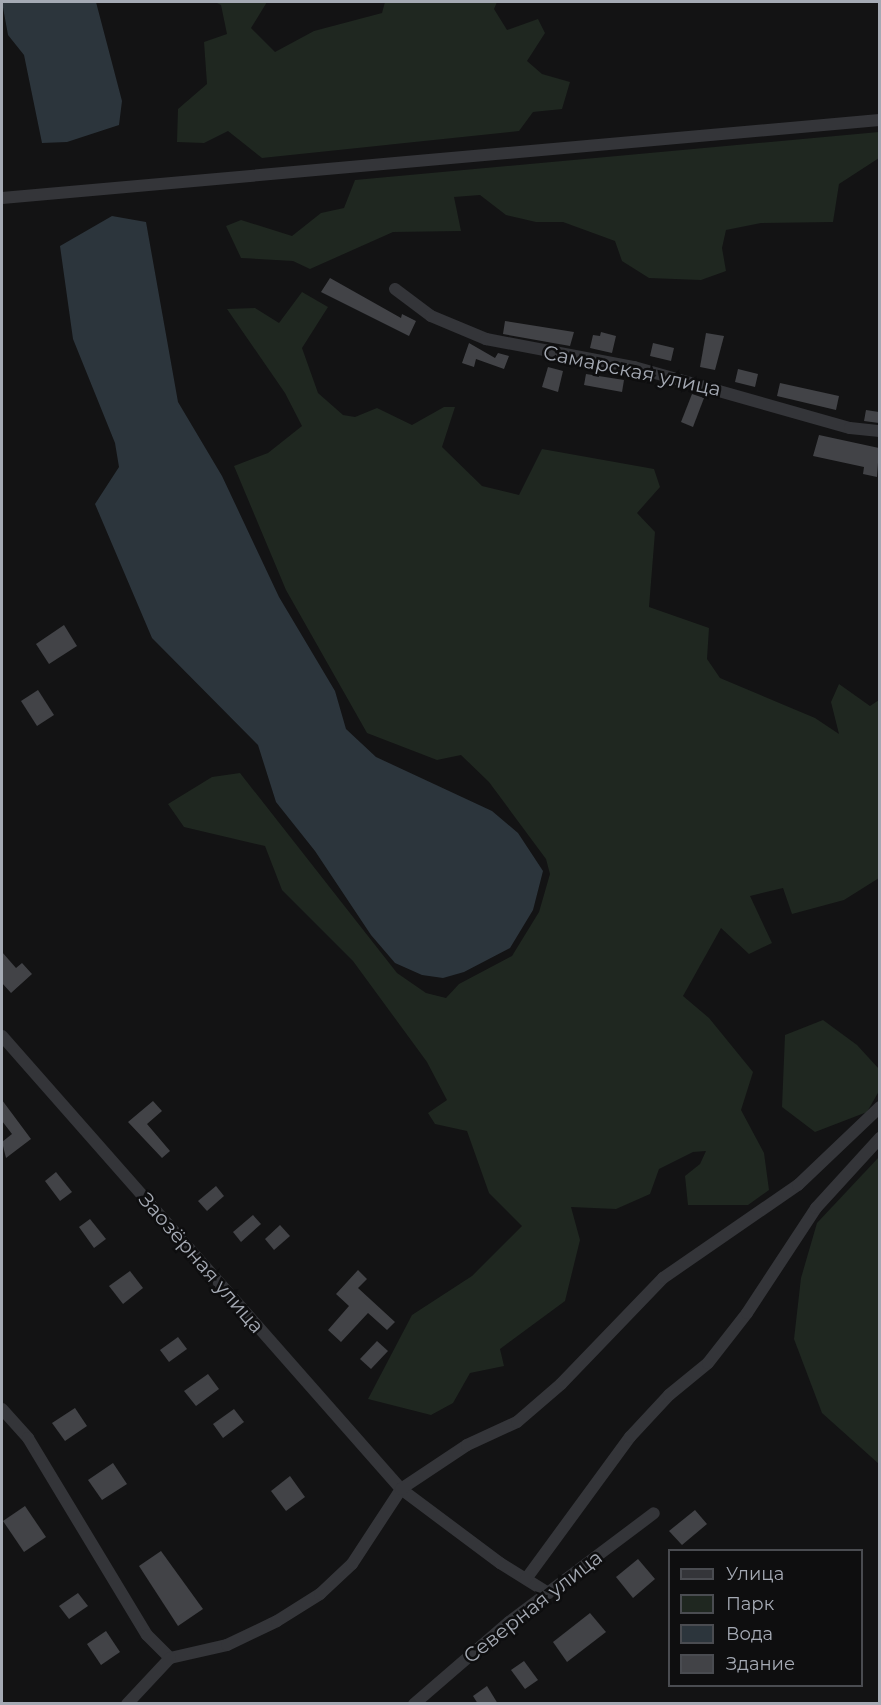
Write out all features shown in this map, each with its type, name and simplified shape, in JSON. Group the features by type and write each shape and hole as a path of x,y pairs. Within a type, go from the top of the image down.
{"street":[{"path":"2,198 879,120"},
{"name":"Самарская улица","path":"394,289 431,316 486,339 634,368 850,428 879,431"},
{"name":"Заозёрная улица","path":"2,1036 401,1489 548,1593"},
{"path":"127,1704 170,1658 227,1646 277,1621 320,1594 352,1564 401,1489 467,1445 517,1422 561,1384 663,1278 798,1185 879,1107"},
{"path":"526,1579 630,1437 669,1395 708,1363 747,1312 816,1208 879,1138"},
{"path":"2,1409 28,1438 147,1635 170,1658"},
{"name":"Северная улица","path":"414,1704 548,1593 654,1513"}],"green space":[{"path":"215,2 267,2 251,28 275,52 314,31 382,13 385,2 497,2 494,9 507,30 538,19 545,33 527,61 542,74 570,82 562,109 533,112 519,131 262,158 228,131 204,143 177,142 178,109 207,84 204,42 227,34 221,5"},
{"path":"879,132 879,158 839,184 833,222 761,223 726,230 722,248 726,271 701,280 649,278 622,261 615,241 563,222 536,222 506,215 480,195 454,197 461,231 393,232 310,269 293,261 241,258 226,226 241,220 292,236 321,213 344,208 355,180"},
{"path":"302,292 328,307 302,348 318,393 343,415 355,417 377,408 412,425 444,407 455,407 442,447 482,486 519,495 542,449 654,469 660,487 637,513 655,532 649,607 709,628 707,659 720,678 815,718 839,734 831,702 839,684 870,706 879,700 879,878 844,900 792,914 783,888 750,896 772,943 749,954 721,928 683,996 709,1018 753,1072 741,1110 764,1153 769,1190 748,1205 688,1205 685,1176 700,1164 706,1151 693,1152 659,1169 650,1194 616,1209 571,1207 580,1240 565,1301 500,1349 504,1366 470,1373 453,1403 431,1415 368,1399 412,1315 472,1276 522,1226 489,1193 467,1131 435,1124 428,1113 447,1100 427,1062 353,961 282,890 265,846 184,827 168,804 212,777 240,773 397,973 426,993 446,998 459,984 512,956 539,912 550,874 546,859 489,782 461,755 437,760 367,733 286,590 234,466 268,453 302,426 285,393 227,309 255,308 279,323"},
{"path":"823,1020 857,1045 879,1069 879,1091 867,1112 815,1132 782,1107 785,1035"},
{"path":"879,1157 879,1464 822,1413 794,1339 801,1278 817,1223"}],"water":[{"path":"2,2 96,2 122,101 119,125 67,142 42,143 24,55 8,35"},
{"path":"112,216 146,222 178,402 222,476 279,597 335,691 346,729 376,757 492,811 518,833 543,871 533,910 510,948 464,972 443,978 422,975 395,963 371,935 315,851 276,802 258,745 152,638 95,504 119,467 115,443 73,339 60,246"}],"building":[{"path":"330,278 401,318 402,314 416,321 409,336 321,292"},
{"path":"505,321 574,332 570,346 503,334"},
{"path":"601,332 616,336 612,353 590,348 593,335 600,336"},
{"path":"706,333 724,336 715,370 700,367"},
{"path":"469,343 495,358 498,353 509,356 504,369 476,359 474,367 462,363"},
{"path":"653,343 674,348 671,361 650,356"},
{"path":"548,367 563,371 558,392 542,387"},
{"path":"738,369 758,374 755,387 735,382"},
{"path":"586,374 624,380 622,392 584,385"},
{"path":"780,383 839,396 836,410 777,396"},
{"path":"692,394 704,398 693,427 681,422"},
{"path":"866,410 879,412 879,423 864,421"},
{"path":"819,435 879,448 877,477 863,474 864,467 813,456"},
{"path":"64,625 77,646 49,664 36,644"},
{"path":"38,690 54,715 37,726 21,701"},
{"path":"2,952 16,968 22,963 32,974 11,993 2,983"},
{"path":"2,1100 31,1139 6,1158 2,1142 12,1134 2,1121"},
{"path":"153,1101 162,1111 147,1124 170,1151 162,1158 128,1122"},
{"path":"56,1172 72,1192 60,1201 45,1181"},
{"path":"216,1186 224,1196 207,1211 198,1201"},
{"path":"253,1215 261,1224 241,1242 233,1232"},
{"path":"90,1219 106,1239 94,1248 79,1227"},
{"path":"280,1225 290,1236 274,1250 265,1239"},
{"path":"358,1270 367,1279 358,1288 395,1322 387,1330 368,1313 341,1342 328,1330 349,1306 336,1294"},
{"path":"130,1271 143,1288 123,1304 109,1286"},
{"path":"178,1337 187,1349 169,1362 160,1350"},
{"path":"377,1341 388,1351 371,1369 360,1359"},
{"path":"208,1374 219,1389 196,1406 184,1391"},
{"path":"75,1408 87,1426 65,1441 52,1423"},
{"path":"234,1409 244,1422 223,1438 213,1424"},
{"path":"113,1463 127,1484 102,1500 88,1480"},
{"path":"290,1476 305,1497 286,1511 271,1491"},
{"path":"25,1506 46,1537 24,1552 3,1521"},
{"path":"695,1510 707,1524 682,1545 669,1531"},
{"path":"161,1551 203,1609 178,1626 139,1566"},
{"path":"638,1559 655,1579 633,1598 616,1577"},
{"path":"78,1593 88,1606 69,1619 59,1606"},
{"path":"590,1613 606,1632 567,1662 553,1642"},
{"path":"106,1631 120,1652 101,1665 87,1644"},
{"path":"524,1661 538,1680 525,1689 511,1670"},
{"path":"487,1686 498,1704 478,1704 473,1696"}]}
